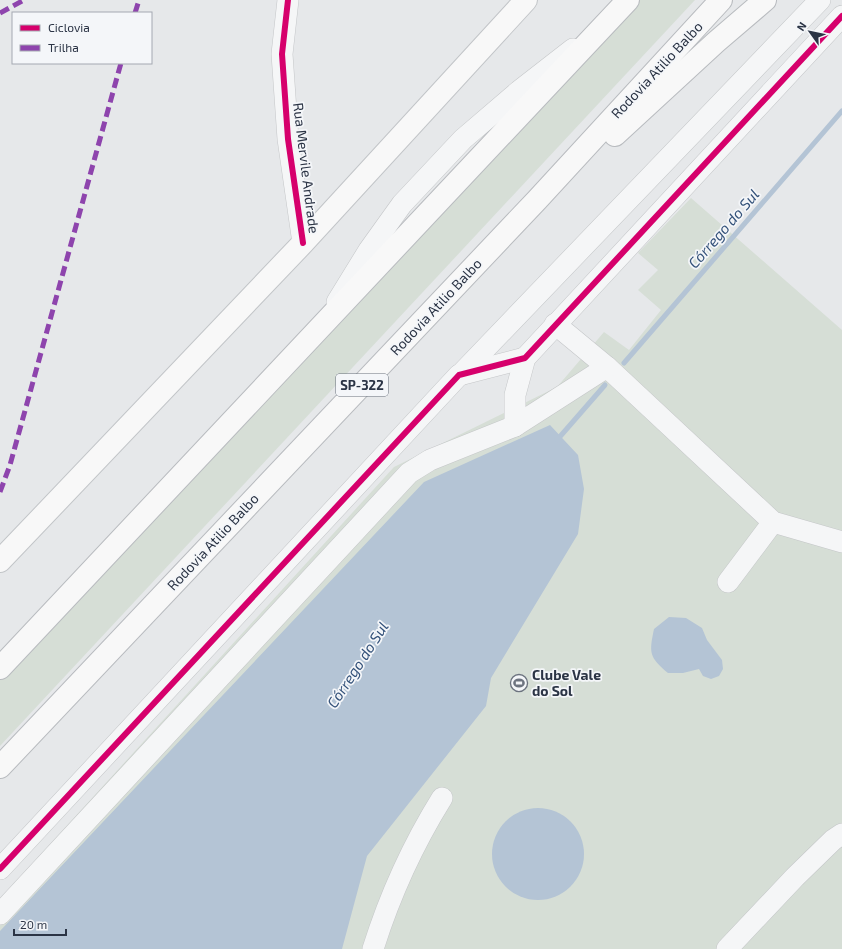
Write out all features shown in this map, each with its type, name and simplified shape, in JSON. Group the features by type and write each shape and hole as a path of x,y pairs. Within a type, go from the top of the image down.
{"main road":[{"path":"0,561 303,243 526,0"},
{"path":"0,668 628,0"},
{"name":"Rodovia Atilio Balbo","path":"0,767 537,200 721,0"},
{"path":"537,200 614,135 716,42 765,0"}],"street":[{"name":"Rua Mervile Andrade","path":"288,0 282,54 288,139 303,243"},
{"path":"0,868 459,375 820,0"},
{"path":"515,426 515,395 525,358 842,16"},
{"path":"555,324 606,367 773,522 842,542"},
{"path":"459,375 525,358"},
{"path":"0,914 409,473 430,460 515,426 606,367"},
{"path":"728,582 773,522"},
{"path":"373,949 382,920 395,891 425,826 442,798"},
{"path":"727,949 795,877 833,840 842,834"}],"shaded area":[{"path":"634,0 695,0 0,746 0,678"},
{"name":"Clube Vale do Sol","path":"691,198 842,330 842,949 0,949 0,899 394,467 557,387 604,332 629,350 661,310 638,290 658,270 638,253"}],"water":[{"path":"550,425 578,455 584,489 578,534 491,678 486,706 367,856 342,949 0,949 0,931 424,482"},
{"path":"669,617 686,618 702,628 707,640 722,660 723,669 719,676 711,679 703,676 699,669 683,673 668,673 657,663 651,649 654,629"},
{"path":"538,808 556,811 571,821 581,836 584,854 581,872 571,887 556,897 538,900 520,897 505,887 495,872 492,854 495,836 505,821 520,811"}],"waterway":[{"name":"Córrego do Sul","path":"624,363 842,111"},
{"name":"Córrego do Sul","path":"557,440 605,385"}],"marked path":[{"path":"0,13 24,0"},
{"path":"135,12 139,0"},
{"path":"0,492 10,465 121,64"}],"cycle path":[{"path":"288,0 282,54 288,139 303,243"},
{"path":"0,869 459,375 525,358 842,16"}],"place":[{"name":"Clube Vale do Sol","path":"519,683"}]}
